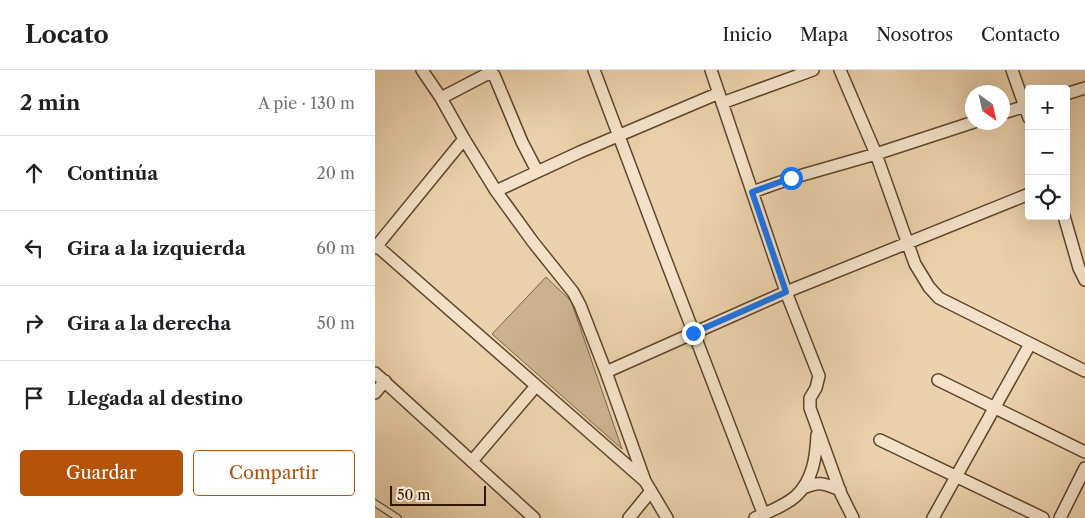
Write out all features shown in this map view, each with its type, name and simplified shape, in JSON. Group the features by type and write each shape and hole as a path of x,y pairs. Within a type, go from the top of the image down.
{"street":[{"path":"422,70 441,98 496,191 573,292 580,305 606,372 648,486 667,518"},
{"path":"594,70 761,517 786,503 803,488 811,473 816,453 817,428"},
{"path":"711,70 786,292 819,376 816,388 810,398 810,408 840,490 853,518"},
{"path":"496,191 619,135 720,98 813,70"},
{"path":"840,70 876,154 915,264 929,287 939,298 1085,371"},
{"path":"1012,70 1025,101"},
{"path":"441,98 489,73 495,75 537,171"},
{"path":"1070,93 1085,88"},
{"path":"1010,111 1025,107"},
{"path":"752,192 791,178 876,154 965,125"},
{"path":"464,139 376,247 648,486"},
{"path":"606,372 786,292 1025,196"},
{"path":"1065,220 1079,268 1085,280"},
{"path":"933,518 1030,344"},
{"path":"375,373 534,518"},
{"path":"938,380 1085,452"},
{"path":"375,393 385,382"},
{"path":"472,461 536,386"},
{"path":"880,440 1043,518"},
{"path":"1060,518 1085,468"},
{"path":"803,488 819,483 827,484 840,490"},
{"path":"629,518 648,486"}],"lane":[{"path":"375,503 398,518"}],"shaded area":[{"path":"546,277 571,301 622,449 492,334"}],"route":[{"path":"693,333 786,292 752,192 791,178"}]}
